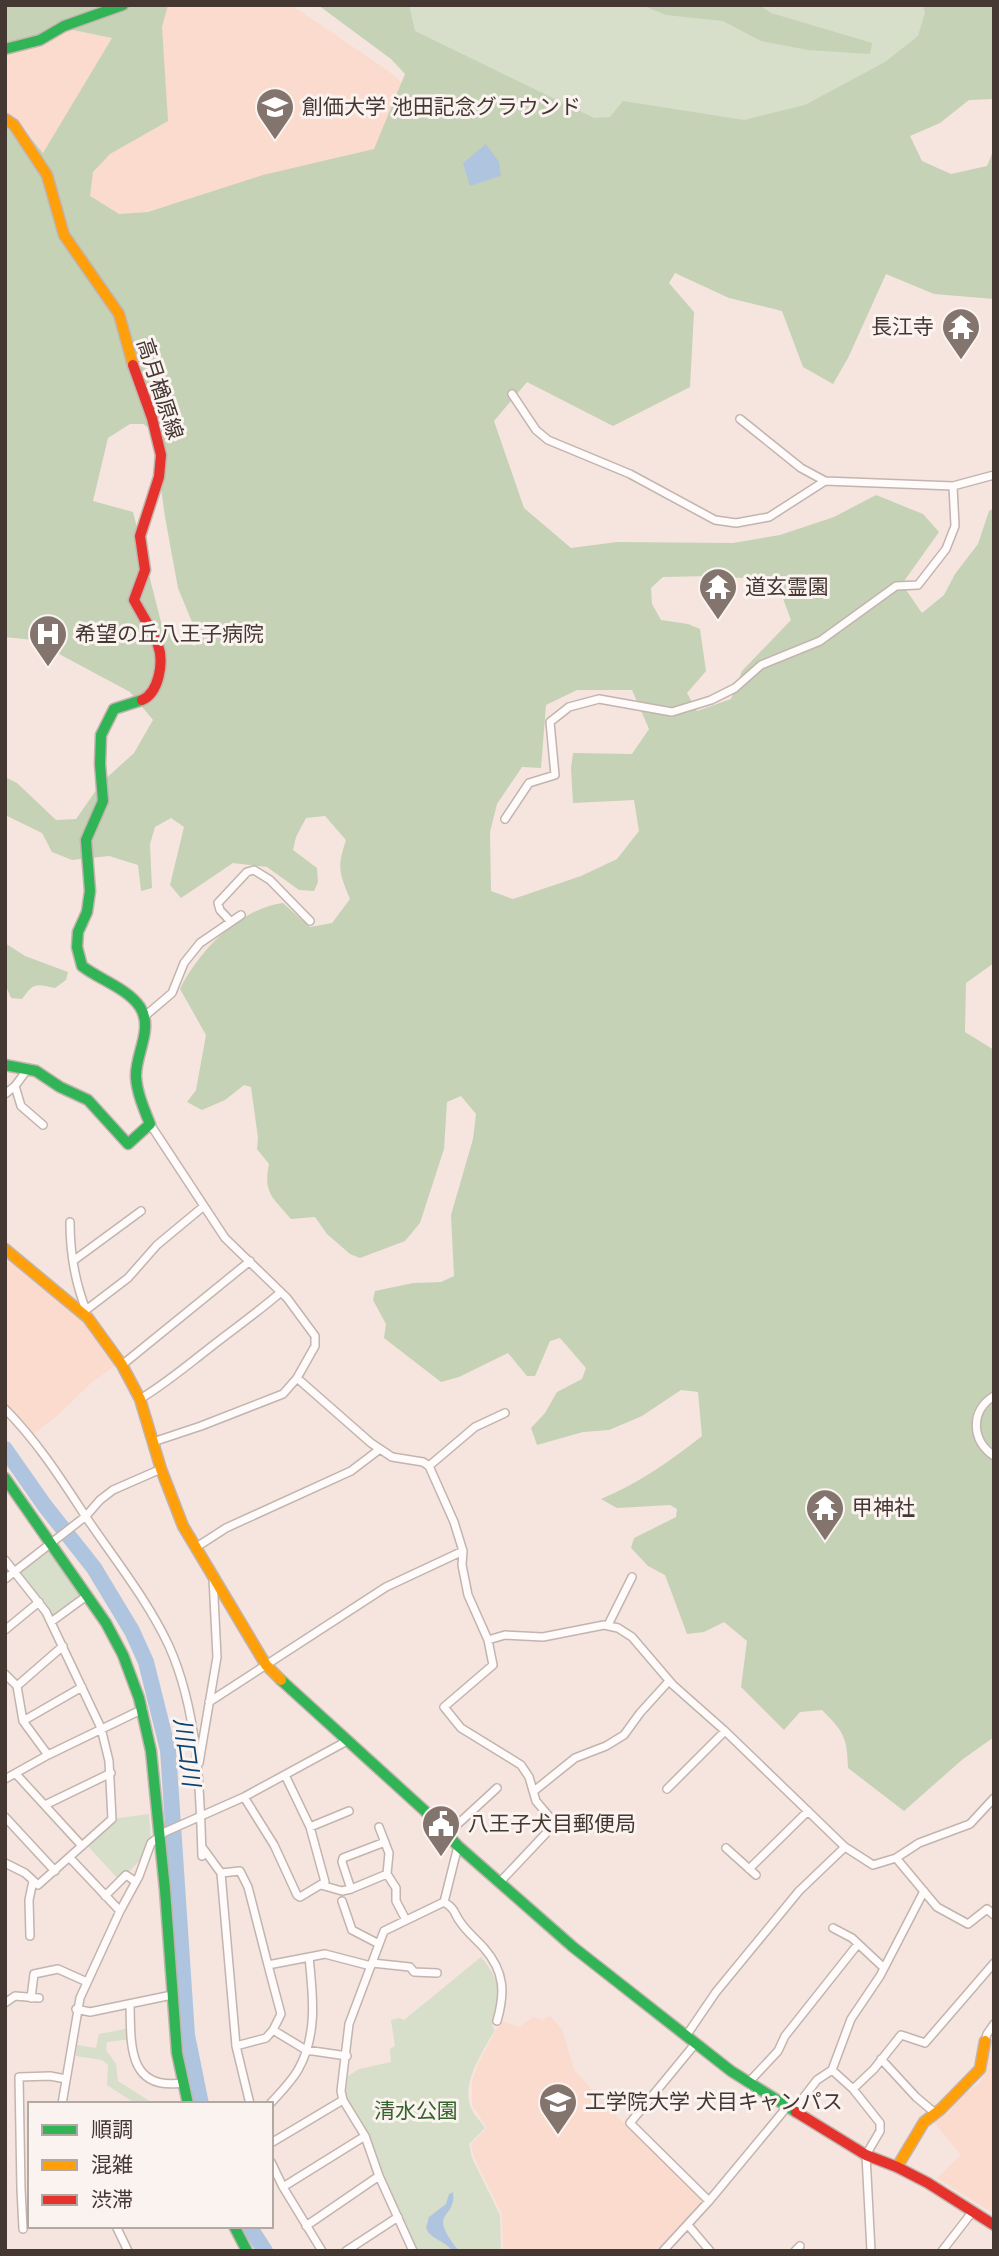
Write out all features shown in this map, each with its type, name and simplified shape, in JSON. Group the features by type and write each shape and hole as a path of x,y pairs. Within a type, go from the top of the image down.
{"street":[{"path":"5,49 40,40 64,26 122,5"},
{"name":"高月楢原線","path":"5,119 14,125 47,175 64,235 118,314 152,418 161,455 159,477 140,536 145,570 134,600 159,648 158,679 153,693 144,701 114,709 101,735 103,800 86,840 90,891 87,912 80,924 77,947 82,966 127,993 145,1016"},
{"path":"512,394 536,430 548,440 630,474 715,520 736,523 769,517 825,481"},
{"path":"740,419 801,468 825,481 953,486 994,475"},
{"path":"505,819 529,783 555,775 550,722 569,707 599,699 672,712 711,700 735,688 761,665 820,641 896,586 918,586 946,549 955,526 953,486"},
{"path":"231,922 220,910 218,903 247,872 254,870 270,880 310,921"},
{"path":"241,915 200,943 184,963 172,993 145,1016 146,1027 136,1073 150,1124 225,1238 281,1292 315,1336 315,1346 297,1378 283,1394"},
{"path":"5,1065 41,1073 60,1087 88,1100 128,1144 150,1124"},
{"path":"5,1094 27,1070"},
{"path":"15,1086 20,1105 43,1125"},
{"path":"84,1312 128,1278 157,1245 204,1206"},
{"path":"73,1261 138,1214 129,1209"},
{"path":"70,1222 70,1246 84,1312"},
{"path":"5,1249 84,1312 122,1365 140,1399 174,1507 195,1548 266,1665 289,1689 458,1846 573,1947 695,2044 790,2109 866,2155 897,2166 994,2225"},
{"path":"122,1365 250,1261"},
{"path":"140,1399 168,1382 207,1349 252,1318 281,1292"},
{"path":"297,1378 380,1449 392,1457 423,1462 429,1466 447,1505 463,1551 462,1565 468,1595 488,1640 493,1665 444,1707 461,1728 521,1765 529,1777 536,1801 552,1820 551,1828 500,1882"},
{"path":"153,1442 295,1389 311,1390"},
{"path":"994,1396 984,1402 976,1420 979,1439 984,1448 994,1456"},
{"path":"5,1409 40,1450 138,1592 169,1647 188,1708 197,1771 202,1856"},
{"path":"429,1466 475,1427 505,1413"},
{"path":"195,1548 226,1528 351,1471 380,1449"},
{"path":"5,1578 84,1517 113,1490 161,1469"},
{"path":"5,1478 55,1539 118,1645 143,1709 162,1834 177,2053 187,2102"},
{"path":"209,1702 386,1587 463,1551"},
{"path":"5,1560 39,1602 51,1622 101,1728 111,1773 112,1819 38,1885 25,1873 5,1863"},
{"path":"608,1625 632,1577"},
{"path":"197,1771 217,1657 213,1578"},
{"path":"51,1622 88,1595"},
{"path":"5,1630 39,1602"},
{"path":"488,1640 505,1635 542,1637 608,1625 632,1637 669,1681 845,1847 873,1865 896,1858 919,1843 970,1824 994,1798"},
{"path":"16,1686 63,1646"},
{"path":"5,1674 16,1686 23,1721 48,1755"},
{"path":"534,1791 575,1758 606,1746 624,1735 669,1681"},
{"path":"23,1721 82,1687"},
{"path":"5,1779 143,1709"},
{"path":"667,1789 725,1731"},
{"path":"62,2102 76,2009 136,1882 151,1843 162,1834 244,1797 347,1741"},
{"path":"45,1805 111,1773"},
{"path":"16,1774 82,1846"},
{"path":"244,1797 274,1845 300,1897 325,1882 310,1827 285,1775"},
{"path":"447,1834 497,1788"},
{"path":"310,1827 349,1811"},
{"path":"749,1869 808,1811"},
{"path":"5,1817 55,1871"},
{"path":"379,1826 389,1853 387,1874 396,1888 396,1901 406,1920"},
{"path":"351,1889 343,1858 384,1842"},
{"path":"444,1902 458,1846"},
{"path":"202,1847 221,1873 236,2046 250,2102"},
{"path":"686,2036 716,1992 799,1891 845,1847"},
{"path":"726,1848 756,1875"},
{"path":"70,1858 120,1911"},
{"path":"896,1858 937,1907 968,1924 987,1909 994,1915"},
{"path":"221,1873 240,1871 248,1887 281,2014 274,2030 266,2038 236,2046"},
{"path":"321,1885 342,1891 387,1874"},
{"path":"106,1896 126,1875 136,1882"},
{"path":"30,1936 29,1900 33,1881"},
{"path":"663,2251 817,2080 832,2070 851,2019 884,1968 924,1891"},
{"path":"342,1901 352,1930 379,1944"},
{"path":"413,2251 379,2176 365,2136 343,2100 341,2091 349,2024 384,1931 444,1902"},
{"path":"444,1902 455,1908 460,1922 487,1951 503,1980 503,1999 497,2021"},
{"path":"833,1928 852,1938 884,1968"},
{"path":"749,2082 778,2051 785,2036 858,1944"},
{"path":"268,1965 325,1954 371,1965 410,1967 414,1972 438,1973"},
{"path":"272,2102 299,2070 306,2050 314,2013 309,1957"},
{"path":"853,2089 901,2035 925,2043 994,1963"},
{"path":"5,2003 15,1996 35,1998 34,1974 58,1969 87,1982"},
{"path":"76,2009 90,2012 172,1995"},
{"path":"130,2004 132,2051 138,2069 145,2076 164,2084 182,2083"},
{"path":"897,2166 925,2122 980,2069 987,2034 994,2024"},
{"path":"274,2030 306,2050 347,2056"},
{"path":"695,2044 630,2123 709,2201"},
{"path":"881,2059 935,2113"},
{"path":"832,2070 853,2089 880,2123 880,2131 866,2155 871,2251"},
{"path":"23,2229 19,2077 50,2076 66,2079"},
{"path":"273,2142 343,2100"},
{"path":"283,2187 365,2136"},
{"path":"20,2155 28,2155"},
{"path":"273,2166 322,2251"},
{"path":"306,2226 379,2176"},
{"path":"942,2251 973,2211"},
{"path":"346,2251 398,2217"},
{"path":"688,2225 710,2251"},
{"path":"117,2228 128,2251"},
{"path":"235,2228 247,2251"}],"shaded area":[{"name":"創価大学 池田記念グラウンド","path":"141,5 291,5 387,70 409,89 479,138 99,273 60,206"},
{"path":"73,30 112,38 43,154 13,117 5,113 5,48"},
{"path":"5,1256 88,1324 116,1365 29,1437 5,1409"},
{"name":"工学院大学 犬目キャンパス","path":"550,2016 562,2029 574,2070 703,2202 656,2251 503,2251 502,2215 474,2157 471,2144 487,2128 472,2105 472,2081 501,2021 519,2027 533,2017 542,2020"},
{"path":"994,2033 994,2214 937,2178 961,2155 932,2120 948,2114 959,2098 979,2083 987,2069 991,2037"}],"green space":[{"path":"5,5 168,5 162,27 168,121 110,154 93,172 90,196 119,214 148,212 263,175 374,149 405,74 391,59 318,5 409,5 415,31 594,118 610,117 623,101 744,120 805,105 885,62 918,36 925,13 923,5 994,5 994,99 969,100 940,123 910,136 922,161 951,174 987,166 994,149 994,299 934,294 886,274 848,358 833,384 803,367 782,311 729,298 675,273 669,283 694,312 690,387 613,426 527,382 494,421 524,508 571,548 617,542 733,543 780,535 834,517 876,495 923,514 939,532 902,584 922,613 944,595 955,574 978,544 989,511 994,508 994,963 966,983 965,1032 994,1050 994,1737 963,1759 904,1811 848,1768 843,1736 822,1710 800,1712 784,1730 741,1687 747,1641 724,1622 704,1632 687,1634 665,1575 648,1566 631,1548 634,1538 676,1517 677,1509 670,1505 617,1508 601,1499 654,1471 702,1436 698,1392 681,1390 642,1416 609,1430 583,1432 537,1445 531,1428 545,1413 557,1392 582,1379 586,1368 560,1338 550,1341 535,1376 527,1376 508,1353 459,1377 441,1382 384,1338 386,1324 373,1300 375,1291 413,1283 441,1282 454,1276 451,1215 473,1139 476,1114 461,1096 447,1102 444,1149 420,1223 405,1241 360,1258 350,1254 327,1234 315,1217 291,1219 271,1194 267,1182 269,1164 257,1149 251,1087 244,1085 225,1100 202,1110 187,1102 196,1090 206,1035 180,989 198,960 223,934 251,913 283,903 310,927 332,923 350,899 340,870 346,840 325,816 306,818 296,837 293,850 317,868 318,882 314,891 299,890 267,867 233,863 181,898 170,885 184,827 171,818 155,827 150,844 152,888 141,891 138,865 109,856 72,860 52,852 42,833 5,815 5,777 17,783 56,820 76,819 102,782 134,753 153,720 130,692 33,640 5,637 5,113 13,117 43,153 112,38 73,30 5,48","holes":["130,424 143,424 161,436 159,474 165,517 178,588 199,639 195,646 163,630 133,512 93,501 108,438","710,576 776,580 791,620 742,671 731,699 697,711 687,693 706,671 700,629 688,624 661,620 652,604 651,588 663,577","577,690 632,690 649,729 632,754 573,753 571,768 573,803 634,800 639,831 617,859 581,876 513,899 491,891 490,832 497,804 522,767 541,768 546,705"]},
{"path":"335,5 955,5 898,107 622,137"},
{"path":"642,5 759,5 771,13 872,43 870,54 808,50 761,41 723,21 666,15"},
{"path":"5,943 25,956 68,972 66,980 55,988 36,986 22,999 11,998 5,984"},
{"path":"46,1548 83,1598 51,1622 15,1572"},
{"path":"149,1814 151,1843 147,1853 120,1881 86,1844 112,1819"},
{"name":"清水公園","path":"481,1957 496,1981 499,1998 492,2026 495,2030 474,2069 468,2090 472,2110 485,2128 469,2144 472,2158 500,2215 501,2251 416,2251 382,2173 370,2136 347,2100 348,2076 359,2069 391,2062 390,2049 395,2046 391,2020 404,2020"},
{"path":"131,2028 131,2039 107,2042 106,2050 116,2064 118,2081 151,2102 133,2102 107,2085 108,2065 102,2060 76,2056 77,2045 96,2048 99,2034"}],"water":[{"path":"486,144 499,162 501,176 470,186 463,163"},
{"path":"453,2192 451,2208 443,2222 449,2238 459,2251 452,2251 426,2228 429,2217 446,2204 449,2194"}],"waterway":[{"name":"川口川","path":"5,1449 45,1506 94,1568 132,1631 146,1662 168,1750 187,2035 201,2102"},
{"name":"川口川","path":"250,2228 265,2251"}],"traffic: fast":[{"path":"5,49 40,40 64,26 123,5"},
{"path":"5,1065 36,1071 60,1087 88,1100 128,1144 150,1124 139,1095 136,1077 145,1033 144,1015 135,1000 82,966 77,947 78,932 87,912 90,891 86,840 103,801 101,735 114,709 142,700"},
{"path":"5,1478 106,1623 123,1655 139,1698 151,1751 177,2053 188,2102"},
{"path":"281,1680 425,1811 458,1846 573,1947 731,2071 796,2112"},
{"path":"235,2228 247,2251"}],"traffic: slow":[{"path":"5,119 14,125 47,175 64,235 119,314 133,365"},
{"path":"5,1249 88,1318 122,1365 140,1399 161,1469 183,1526 266,1665 281,1680"},
{"path":"897,2167 924,2122 941,2109 980,2069 985,2041"}],"traffic: jam":[{"path":"133,365 152,418 161,455 159,477 140,536 145,570 134,600 156,639 160,652 159,676 153,691 142,700"},
{"path":"796,2112 866,2155 928,2183 994,2225"}],"place":[{"name":"創価大学 池田記念グラウンド","path":"275,141"},
{"name":"長江寺","path":"961,361"},
{"name":"道玄霊園","path":"718,621"},
{"name":"希望の丘八王子病院","path":"48,668"},
{"name":"甲神社","path":"825,1542"},
{"name":"八王子犬目郵便局","path":"441,1858"},
{"name":"工学院大学 犬目キャンパス","path":"558,2136"}]}
